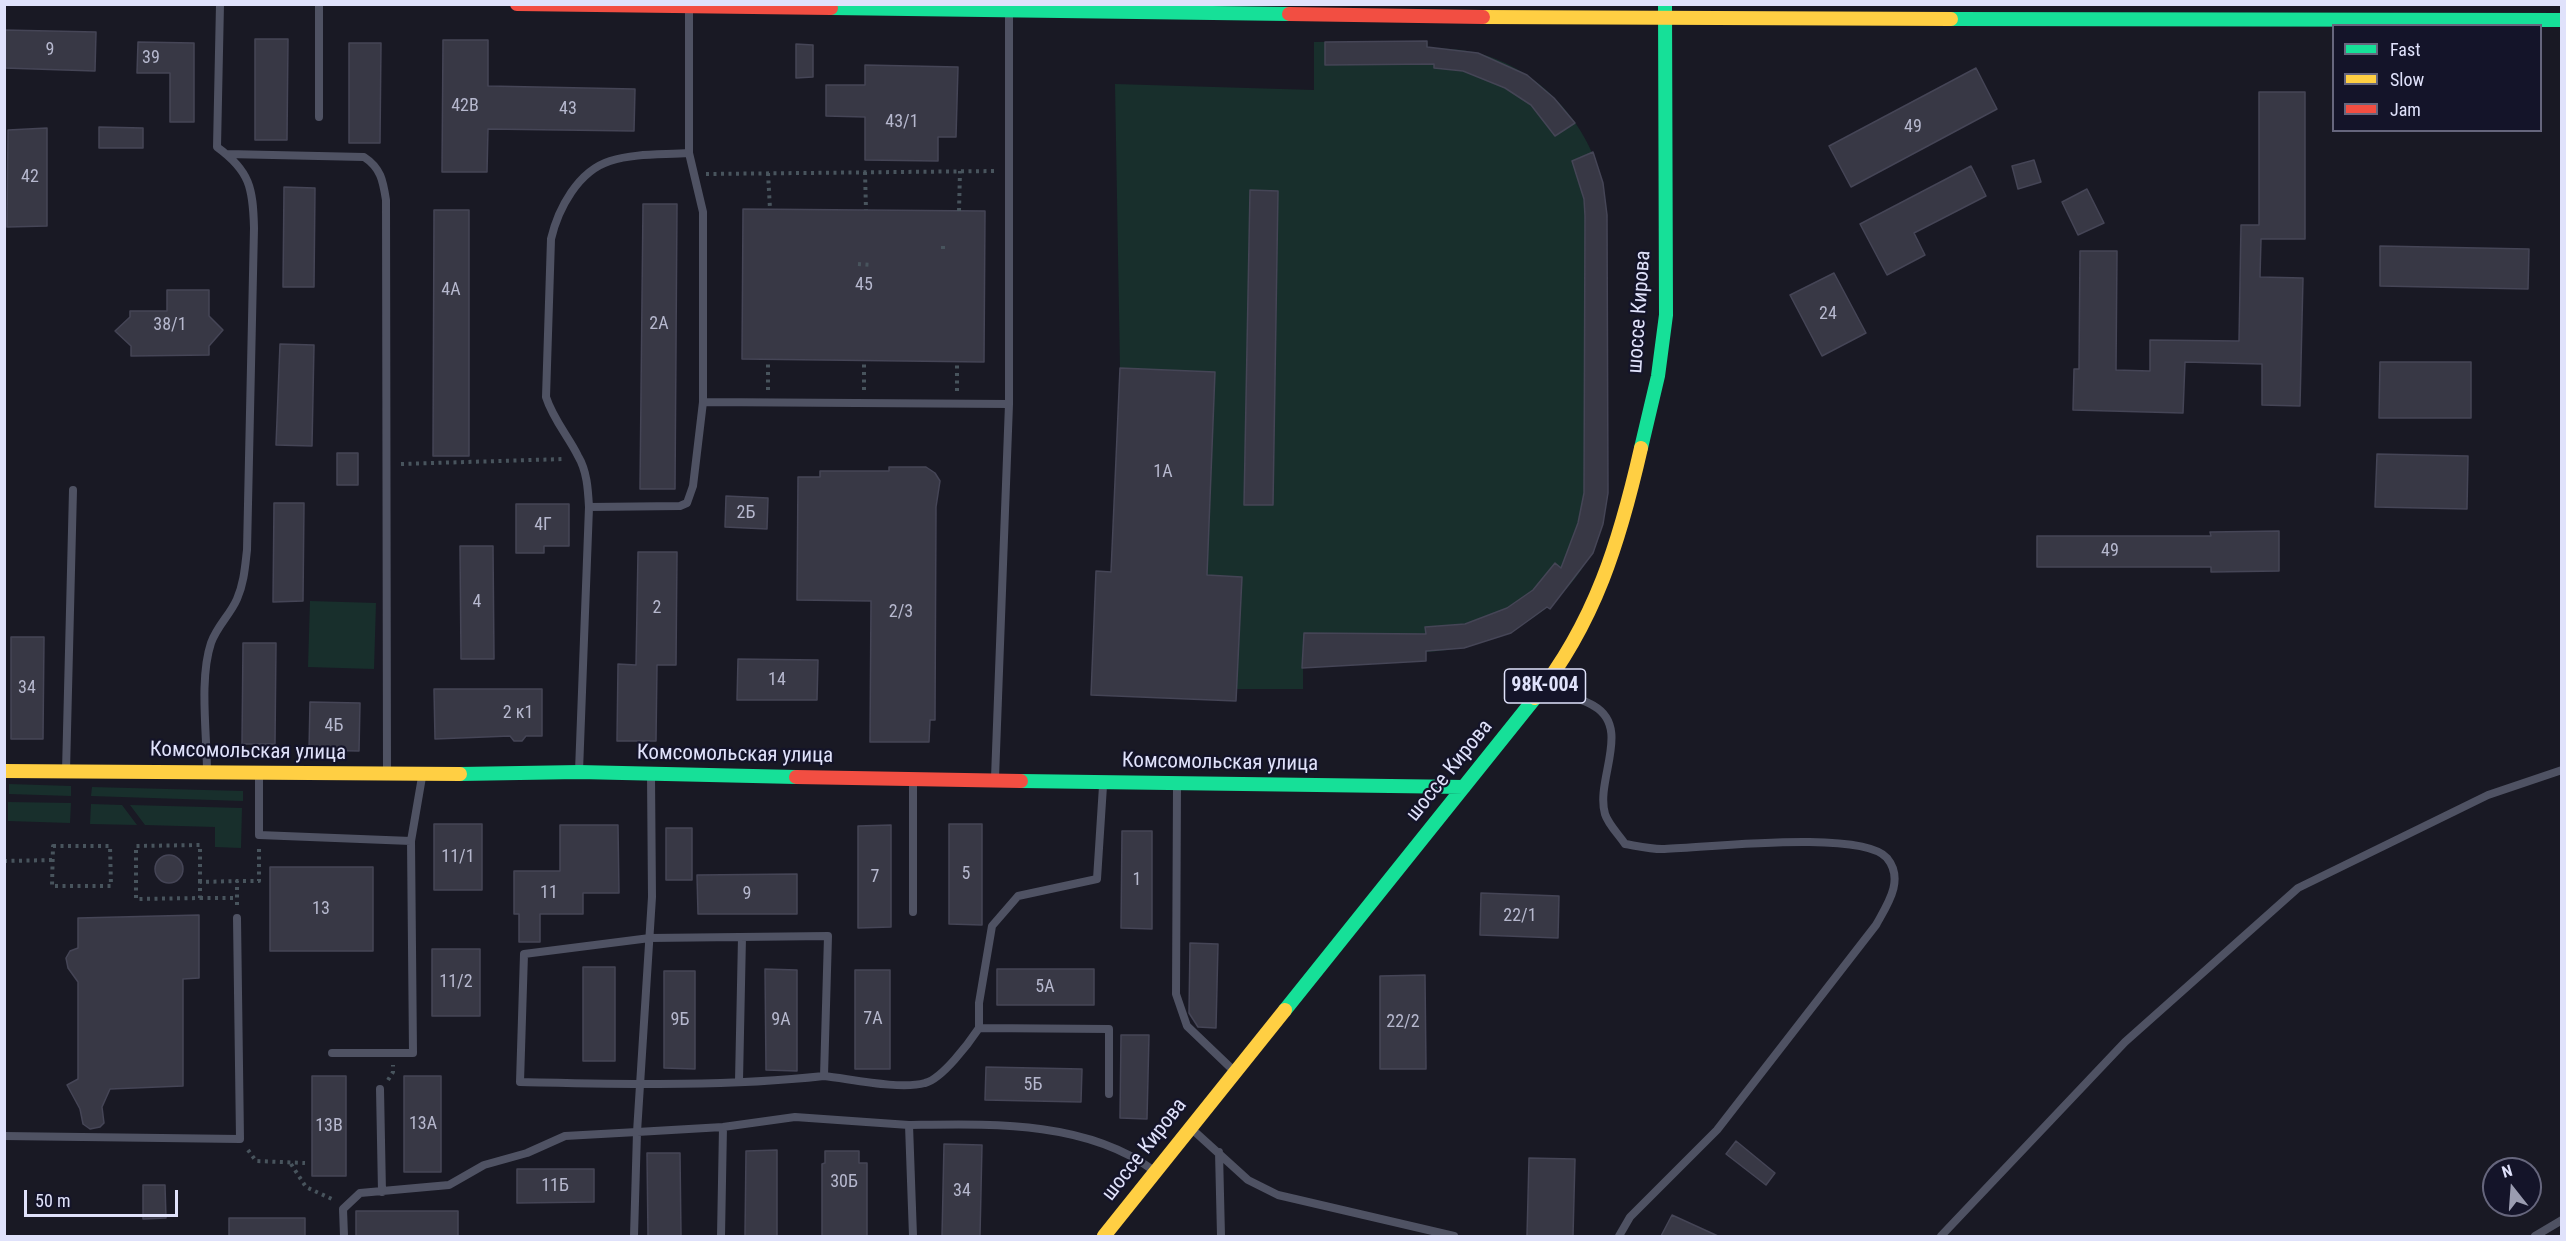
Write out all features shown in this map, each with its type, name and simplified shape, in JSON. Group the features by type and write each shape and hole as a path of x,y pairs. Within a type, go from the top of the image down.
{"street":[{"path":"517,4 1009,11 1275,9 2562,20"},
{"name":"шоссе Кирова","path":"1104,1236 1543,688 1582,627 1609,569 1624,523 1658,376 1666,315 1665,12"},
{"name":"Комсомольская улица","path":"4,771 423,775 579,772 994,781 1464,787"}],"lane":[{"path":"207,773 206,668 211,643 219,625 236,601 244,578 247,550 253,207 245,172 217,147 220,4"},
{"path":"319,4 319,117"},
{"path":"589,507 667,508 687,503 693,486 702,402 703,212 688,153 689,7"},
{"path":"994,781 1010,404 1009,11"},
{"path":"579,772 589,507 586,479 580,458 550,410 546,397 551,239 556,218 576,188 592,171 609,161 627,157 688,153"},
{"path":"226,154 364,156 376,165 382,178 386,200 387,774"},
{"path":"702,402 1010,404"},
{"path":"66,771 73,490"},
{"path":"1543,688 1595,706 1611,727 1612,746 1603,788 1605,814 1625,844 1658,849 1838,842 1871,847 1887,858 1895,874 1893,896 1876,925 1717,1130 1630,1217 1619,1236"},
{"path":"1941,1236 2125,1042 2298,888 2488,795 2562,770"},
{"path":"259,773 259,835 411,841"},
{"path":"634,1236 637,1132 652,897 651,774"},
{"path":"332,1053 413,1053 411,841 423,775"},
{"path":"913,779 913,912"},
{"path":"824,1076 828,936 650,938 524,954 520,1082 640,1084 824,1076 886,1084 926,1083 962,1053 979,1028 979,1003 992,926 1018,896 1097,879 1103,782"},
{"path":"1177,783 1176,994 1187,1026 1235,1071"},
{"path":"4,1136 240,1139 237,918"},
{"path":"739,1081 742,937"},
{"path":"979,1028 1109,1029 1109,1094"},
{"path":"380,1089 382,1192"},
{"path":"344,1236 343,1209 360,1192 449,1185 484,1166 527,1153 564,1136 723,1127 795,1117 909,1125 1004,1124 1112,1145 1132,1154 1155,1171"},
{"path":"909,1125 914,1236"},
{"path":"721,1236 723,1127"},
{"path":"1190,1128 1248,1180 1278,1196 1454,1236"},
{"path":"1219,1152 1221,1236"},
{"path":"2535,1236 2562,1220"}],"path":[{"path":"959,211 960,171"},
{"path":"694,174 1009,171"},
{"path":"866,172 866,210"},
{"path":"768,173 770,209"},
{"path":"943,242 943,249"},
{"path":"858,264 872,264"},
{"path":"767,402 768,360"},
{"path":"863,403 864,361"},
{"path":"957,362 957,404"},
{"path":"386,464 580,458"},
{"path":"200,882 259,881 259,835"},
{"path":"200,898 200,845 136,846 136,899 237,898"},
{"path":"53,846 110,846 111,886 52,886 53,860 53,846"},
{"path":"4,861 53,860"},
{"path":"237,881 237,918"},
{"path":"380,1089 393,1072 393,1053"},
{"path":"240,1139 256,1161 305,1163"},
{"path":"291,1163 306,1187 346,1206"}],"green space":[{"path":"1427,41 1428,47 1478,53 1504,62 1528,76 1550,93 1568,113 1584,136 1596,161 1604,188 1607,215 1608,493 1601,527 1589,557 1571,584 1548,607 1522,625 1492,639 1460,648 1426,652 1426,661 1303,668 1303,689 1237,689 1236,701 1091,695 1096,571 1111,571 1120,368 1115,84 1314,90 1314,42"},
{"path":"310,601 376,603 374,669 308,667"},
{"path":"9,784 71,786 71,796 9,794"},
{"path":"92,787 243,791 243,801 91,796"},
{"path":"8,802 71,803 70,823 8,821"},
{"path":"91,804 122,805 137,825 90,824"},
{"path":"130,805 242,808 241,848 215,847 215,827 145,825"}],"building":[{"path":"4,30 96,32 95,71 4,68"},
{"path":"255,39 288,39 287,140 255,140"},
{"path":"443,40 488,40 488,86 635,89 634,131 488,129 487,172 442,172"},
{"path":"1427,41 1427,47 1478,53 1527,75 1554,98 1575,123 1555,136 1531,105 1505,88 1463,71 1434,68 1434,64 1325,65 1325,42"},
{"path":"138,42 194,43 194,122 170,122 170,73 137,73"},
{"path":"349,43 381,43 380,143 349,143"},
{"path":"796,44 813,45 813,77 796,78"},
{"path":"865,65 958,67 956,137 938,137 938,161 865,160 865,117 826,116 826,85 865,85"},
{"path":"1976,68 1997,109 1851,187 1829,146"},
{"path":"2259,92 2305,92 2305,239 2261,239 2260,277 2303,278 2300,406 2262,405 2262,364 2185,362 2183,413 2073,410 2074,369 2079,369 2080,251 2117,251 2116,370 2150,371 2150,340 2239,341 2241,225 2259,225"},
{"path":"99,127 143,128 143,148 99,148"},
{"path":"47,128 47,226 7,227 8,130"},
{"path":"1593,152 1603,183 1607,215 1608,493 1603,524 1593,553 1550,609 1547,607 1511,633 1464,648 1426,651 1426,661 1302,668 1304,633 1426,634 1425,627 1465,624 1507,608 1533,590 1555,563 1561,568 1578,523 1584,493 1585,216 1584,199 1572,161"},
{"path":"2034,160 2041,182 2018,189 2012,166"},
{"path":"1971,166 1986,196 1914,233 1925,255 1887,275 1860,224"},
{"path":"284,187 315,188 314,287 283,287"},
{"path":"2087,189 2104,223 2078,235 2062,202"},
{"path":"1250,190 1278,191 1273,505 1244,505"},
{"path":"643,204 677,204 675,489 640,489"},
{"path":"743,209 985,211 984,362 742,359"},
{"path":"434,210 469,210 469,456 433,456"},
{"path":"2380,246 2529,249 2528,289 2380,286"},
{"path":"1834,273 1866,333 1822,356 1790,295"},
{"path":"167,290 209,290 209,316 223,330 209,346 209,355 131,356 131,346 115,331 130,317 130,311 167,311"},
{"path":"280,344 314,345 312,446 276,445"},
{"path":"2380,362 2471,362 2471,418 2379,418"},
{"path":"1120,368 1215,372 1207,575 1242,577 1236,701 1091,695 1096,571 1111,572"},
{"path":"337,453 358,453 358,485 337,485"},
{"path":"2377,454 2468,456 2467,509 2375,507"},
{"path":"889,467 926,467 935,473 940,481 936,507 935,720 930,720 929,742 870,742 871,601 797,600 798,477 820,477 820,471 889,471"},
{"path":"726,496 768,498 767,529 725,527"},
{"path":"274,503 304,503 303,601 273,602"},
{"path":"516,504 569,504 569,546 544,546 544,553 516,553"},
{"path":"2279,531 2279,571 2211,572 2211,567 2037,567 2037,536 2211,536 2210,532"},
{"path":"460,546 493,546 494,659 461,659"},
{"path":"638,552 677,552 676,665 657,665 656,741 617,741 618,664 636,665"},
{"path":"11,637 44,637 43,739 11,739"},
{"path":"243,643 276,643 275,744 242,744"},
{"path":"738,659 818,660 817,700 737,700"},
{"path":"434,689 542,689 542,736 526,736 522,741 514,741 510,736 435,739"},
{"path":"310,702 360,703 359,751 309,750"},
{"path":"434,824 482,824 482,890 434,890"},
{"path":"949,824 982,824 982,925 949,924"},
{"path":"560,825 618,825 619,893 583,893 583,914 540,914 540,942 519,942 519,914 514,914 514,871 560,871"},
{"path":"891,825 891,927 858,928 858,826"},
{"path":"666,828 692,828 692,880 666,880"},
{"path":"1122,831 1152,831 1152,929 1121,928"},
{"path":"169,855 179,859 183,869 179,879 169,883 159,879 155,869 159,859"},
{"path":"270,867 373,867 373,951 270,951"},
{"path":"797,874 797,914 698,914 697,875"},
{"path":"1481,893 1559,896 1558,938 1480,935"},
{"path":"199,915 199,978 183,979 183,1086 110,1089 102,1107 104,1123 100,1127 90,1129 83,1124 80,1109 67,1085 78,1079 78,982 68,968 66,958 70,951 78,948 78,918"},
{"path":"1190,943 1218,944 1216,1028 1198,1027 1189,1013"},
{"path":"432,949 480,949 480,1016 432,1016"},
{"path":"583,967 615,967 615,1061 583,1061"},
{"path":"765,969 797,970 797,1071 766,1070"},
{"path":"997,969 1094,969 1094,1005 997,1005"},
{"path":"855,970 890,970 890,1069 855,1069"},
{"path":"664,971 695,971 695,1069 664,1068"},
{"path":"1425,975 1426,1069 1380,1069 1380,976"},
{"path":"1121,1035 1149,1035 1147,1119 1120,1118"},
{"path":"986,1067 1082,1069 1081,1102 985,1100"},
{"path":"312,1076 346,1076 346,1176 312,1176"},
{"path":"404,1076 441,1076 441,1172 404,1172"},
{"path":"1736,1141 1775,1173 1766,1185 1726,1154"},
{"path":"944,1144 982,1145 980,1236 942,1236"},
{"path":"777,1150 777,1236 745,1236 746,1151"},
{"path":"825,1151 859,1151 859,1163 867,1163 867,1236 822,1236 822,1164 825,1163"},
{"path":"647,1153 680,1153 681,1236 648,1236"},
{"path":"1529,1158 1575,1159 1573,1236 1527,1236"},
{"path":"517,1169 594,1169 594,1202 517,1203"},
{"path":"143,1185 165,1185 166,1218 143,1219"},
{"path":"356,1211 458,1211 458,1236 356,1236"},
{"path":"1672,1215 1718,1236 1661,1236"},
{"path":"229,1218 305,1218 305,1236 229,1236"}],"traffic: fast":[{"path":"1641,448 1658,376 1666,315 1665,4"},
{"path":"831,8 1289,14"},
{"path":"1951,19 2562,20"},
{"path":"1285,1010 1535,698"},
{"path":"460,774 579,772 796,777"},
{"path":"1021,781 1464,787"}],"traffic: slow":[{"path":"1483,17 1951,19"},
{"path":"1535,698 1574,640 1603,579 1624,515 1641,448"},
{"path":"4,771 460,774"},
{"path":"1104,1236 1285,1010"}],"traffic: jam":[{"path":"517,4 831,8"},
{"path":"1289,14 1483,17"},
{"path":"796,777 1021,781"}]}
